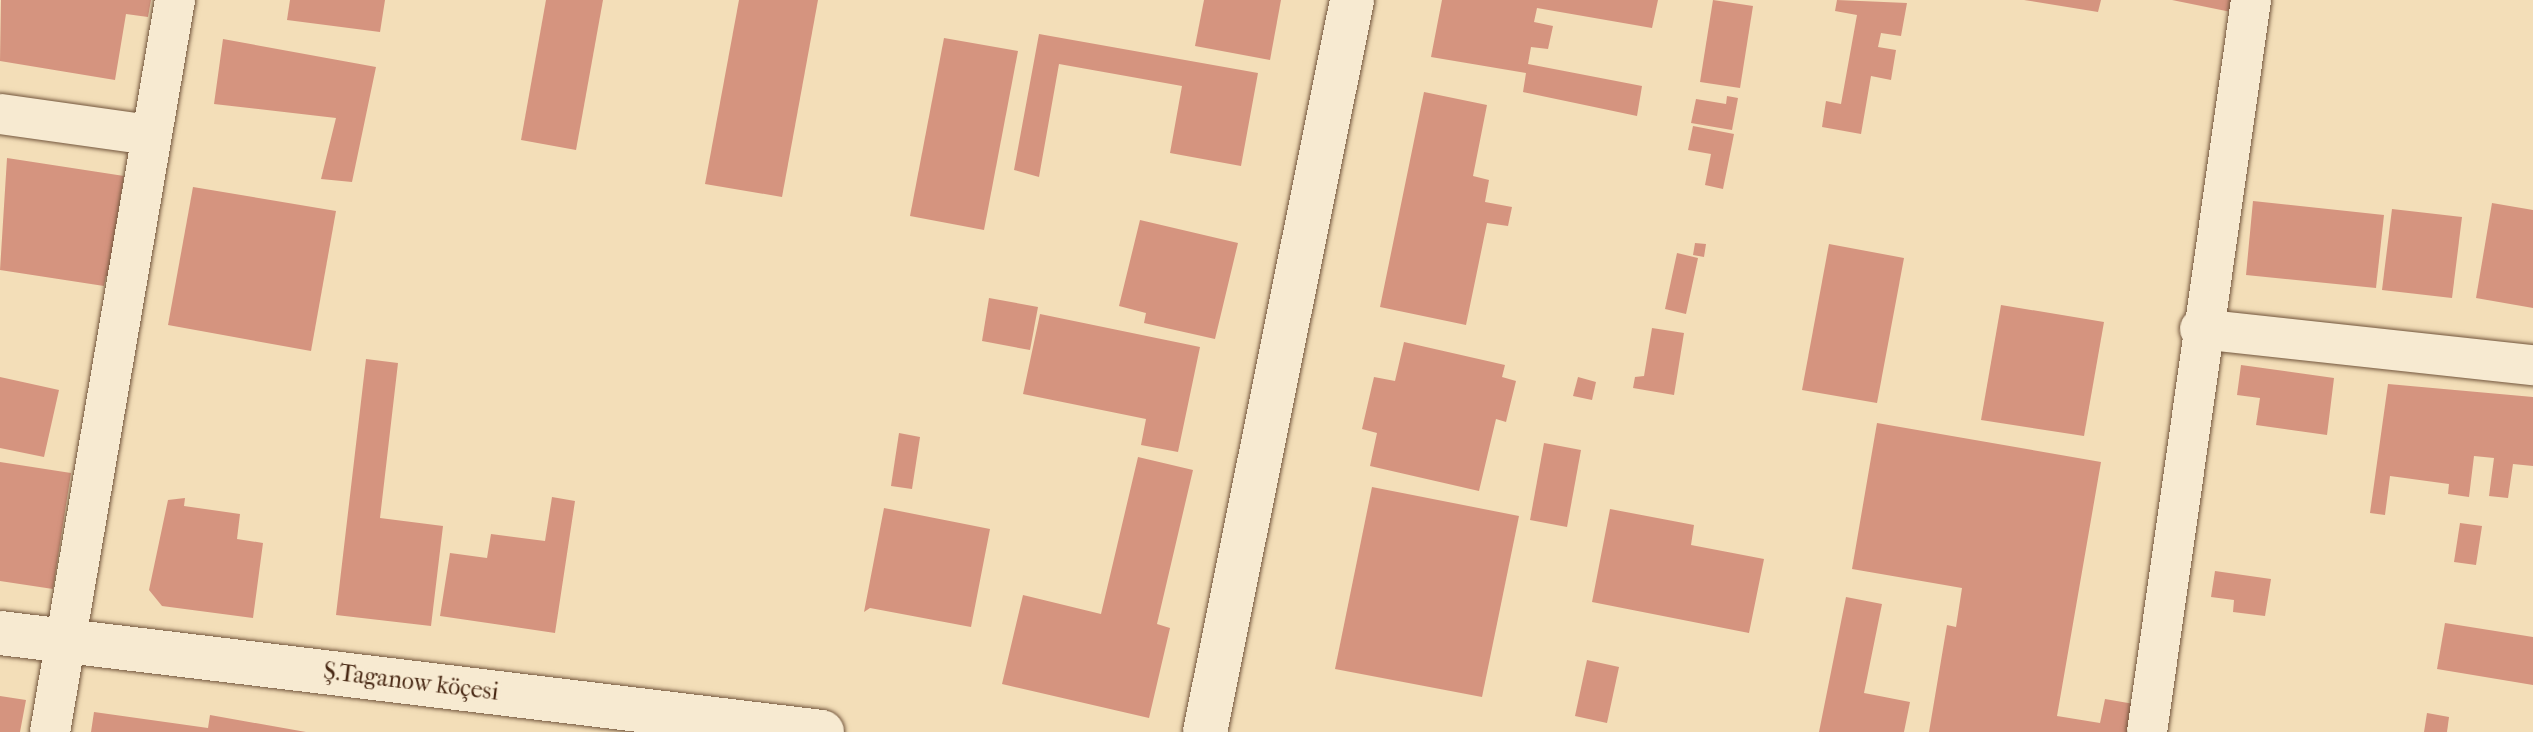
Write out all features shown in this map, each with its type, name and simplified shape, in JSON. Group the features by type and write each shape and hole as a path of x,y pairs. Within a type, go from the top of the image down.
{"street":[{"path":"50,732 175,0"},
{"path":"1205,732 1352,0"},
{"path":"2147,732 2200,329 2251,0"},
{"path":"0,114 150,135"},
{"path":"2200,329 2533,365"},
{"name":"Ş.Taganow köçesi","path":"0,633 822,732"}],"building":[{"path":"1,0 151,0 148,17 126,14 115,80 0,61"},
{"path":"290,0 385,0 380,32 287,20"},
{"path":"546,0 603,0 576,150 521,140"},
{"path":"739,0 818,0 782,197 705,184"},
{"path":"1204,0 1281,0 1270,60 1195,46"},
{"path":"1442,0 1658,0 1652,28 1537,8 1534,22 1553,26 1548,49 1531,47 1528,64 1642,86 1637,116 1523,92 1526,73 1431,57"},
{"path":"1713,0 1753,6 1740,88 1700,82"},
{"path":"1837,0 1907,3 1901,36 1881,33 1878,47 1896,50 1891,80 1871,76 1861,134 1822,127 1826,101 1841,104 1857,15 1835,11"},
{"path":"2024,0 2101,0 2098,12"},
{"path":"2172,0 2233,0 2231,12"},
{"path":"1039,34 1258,73 1241,166 1170,153 1182,86 1059,64 1039,177 1014,170"},
{"path":"944,38 1018,51 984,230 910,216"},
{"path":"223,39 376,67 352,182 321,179 336,118 214,104"},
{"path":"1424,92 1487,105 1473,176 1489,180 1485,202 1512,207 1508,226 1487,223 1466,325 1380,307"},
{"path":"1727,96 1738,98 1732,130 1691,123 1696,99 1726,104"},
{"path":"1693,126 1734,134 1723,189 1705,185 1711,154 1688,150"},
{"path":"7,158 124,176 114,239 128,242 122,279 106,276 104,286 0,270"},
{"path":"193,187 336,211 311,351 168,325"},
{"path":"2253,201 2384,215 2376,288 2246,275"},
{"path":"2492,203 2533,210 2533,308 2476,298"},
{"path":"2392,209 2462,217 2452,298 2382,290"},
{"path":"1140,220 1238,243 1215,339 1144,323 1146,313 1119,306"},
{"path":"1695,243 1706,244 1704,257 1693,255"},
{"path":"1829,244 1904,258 1877,403 1802,390"},
{"path":"1677,253 1698,258 1686,314 1665,309"},
{"path":"989,298 1038,307 1030,350 982,341"},
{"path":"2001,305 2104,322 2084,436 1981,420"},
{"path":"1040,314 1200,347 1178,452 1141,445 1146,419 1023,394"},
{"path":"1652,328 1684,333 1674,395 1633,388 1635,377 1644,376"},
{"path":"1404,342 1505,365 1502,377 1516,381 1506,422 1496,419 1479,491 1370,466 1377,433 1362,429 1374,377 1395,381"},
{"path":"366,359 398,363 380,518 443,526 431,626 336,615"},
{"path":"2241,365 2334,378 2327,435 2256,425 2260,398 2237,395"},
{"path":"0,377 59,390 44,457 0,448"},
{"path":"1578,377 1596,382 1592,400 1573,396"},
{"path":"2388,384 2533,397 2533,466 2513,464 2508,498 2489,496 2494,458 2474,456 2469,497 2448,494 2449,484 2390,476 2385,515 2370,513"},
{"path":"1877,423 2101,462 2057,716 2100,723 2105,699 2134,704 2129,732 1929,732 1947,625 1956,627 1962,588 1852,569"},
{"path":"899,433 920,437 912,489 891,486"},
{"path":"1544,443 1581,450 1567,527 1530,520"},
{"path":"1138,457 1193,470 1157,624 1170,628 1149,718 1002,684 1023,595 1101,614"},
{"path":"0,462 71,473 53,589 0,581"},
{"path":"1372,487 1519,516 1482,697 1335,669"},
{"path":"552,497 575,501 555,633 440,616 450,553 487,558 491,534 545,541"},
{"path":"185,498 184,506 240,514 237,539 263,543 253,618 162,606 149,590 168,500"},
{"path":"884,508 990,529 971,627 870,608 864,612"},
{"path":"1610,509 1694,525 1691,545 1764,559 1749,633 1592,602"},
{"path":"2460,523 2482,526 2476,565 2454,562"},
{"path":"2215,571 2271,579 2265,616 2233,612 2234,600 2211,597"},
{"path":"1846,597 1882,604 1864,693 1910,702 1904,732 1819,732"},
{"path":"2445,623 2533,637 2533,685 2437,669"},
{"path":"1587,660 1619,667 1607,723 1575,716"},
{"path":"0,696 26,700 20,732 0,732"},
{"path":"94,712 208,728 210,715 306,732 91,732"},
{"path":"2427,713 2449,717 2447,732 2424,732"}]}
